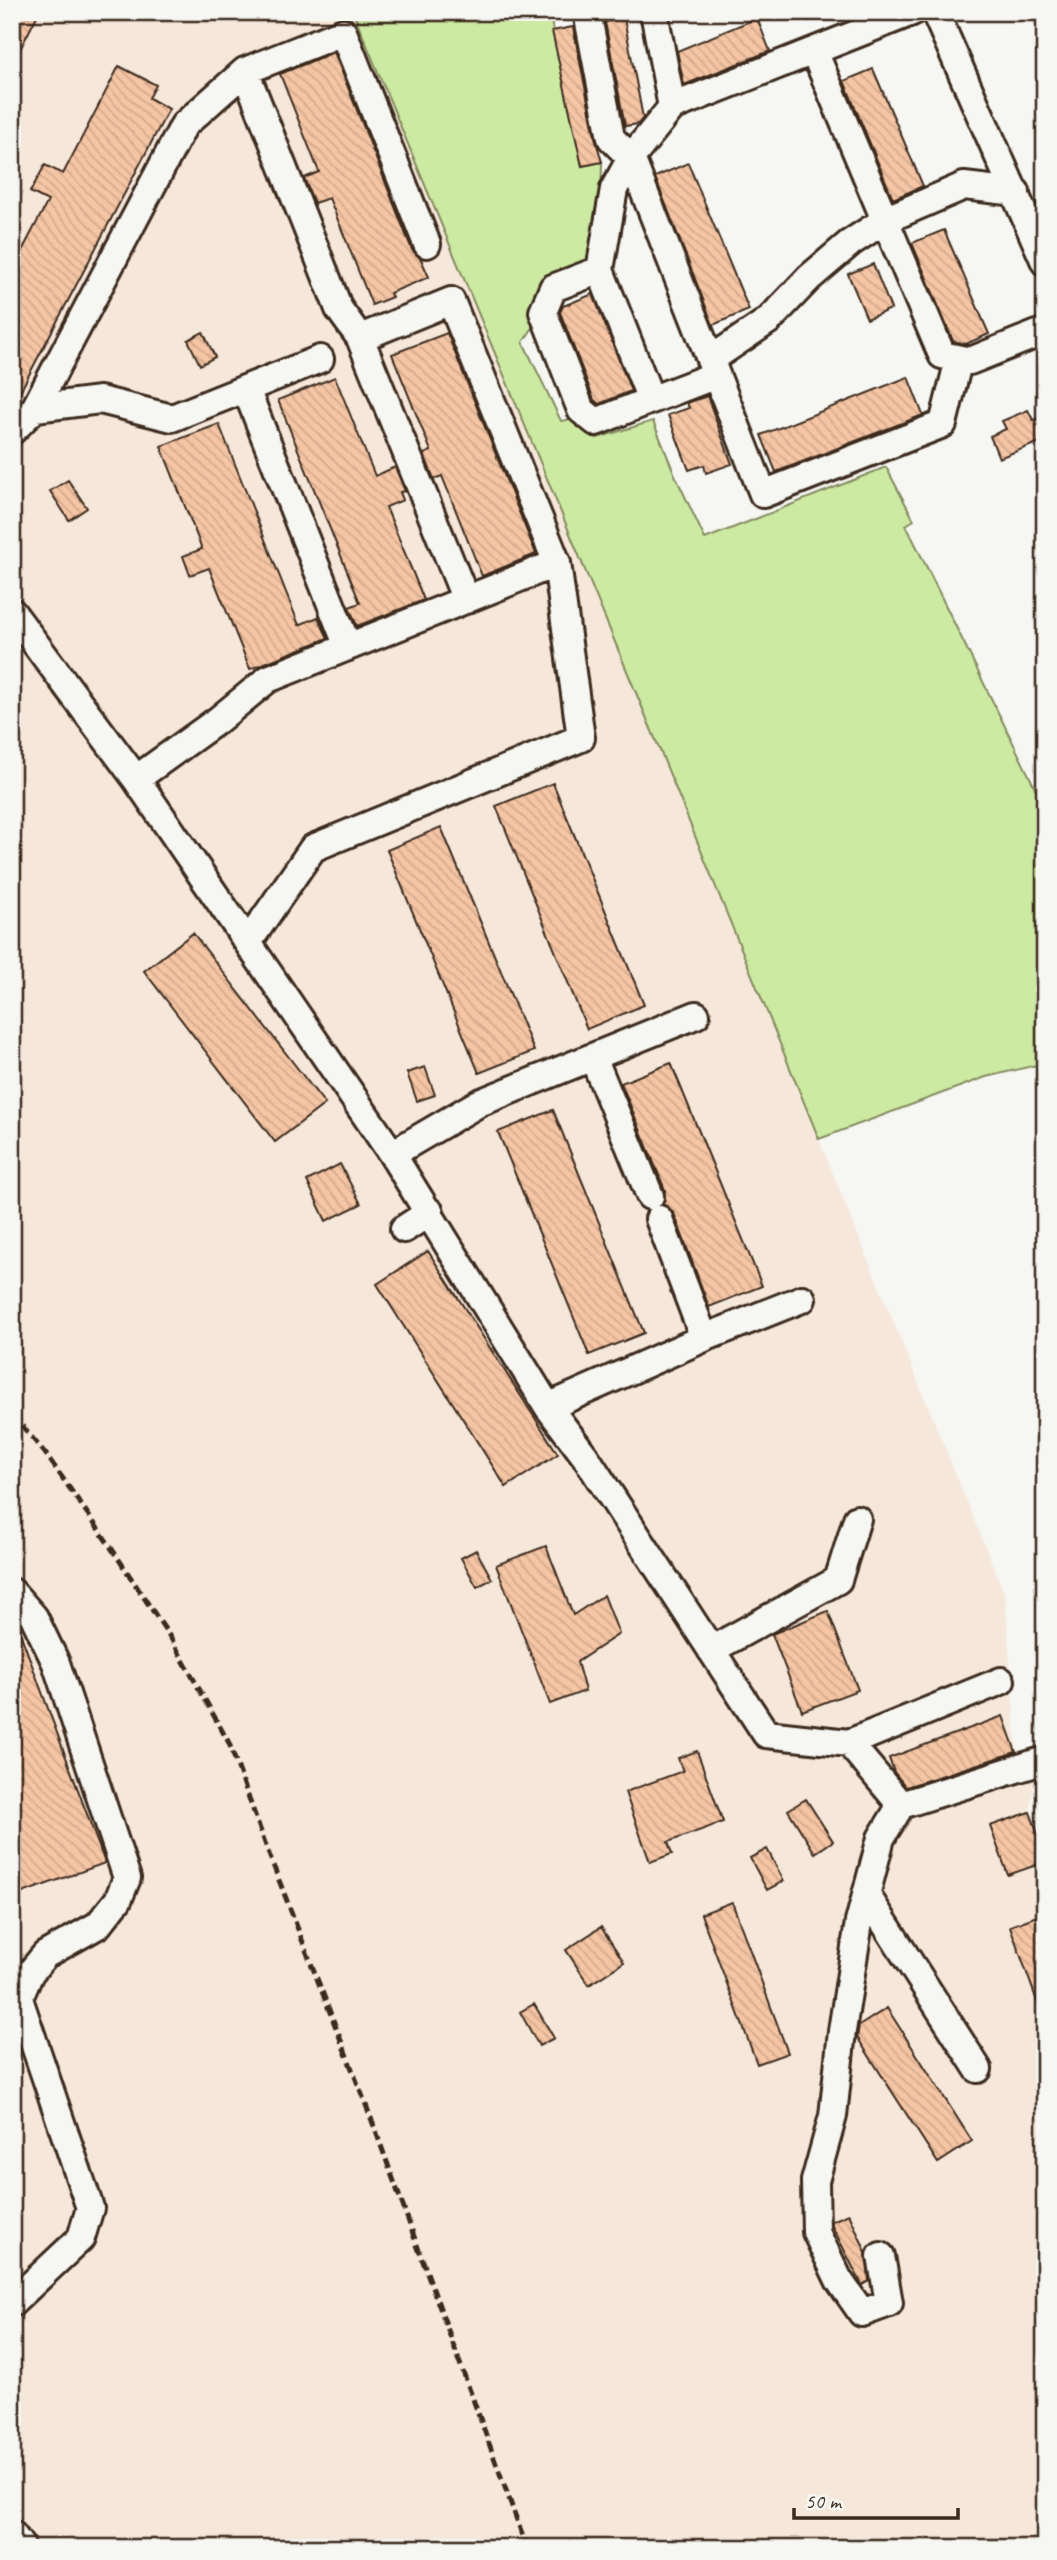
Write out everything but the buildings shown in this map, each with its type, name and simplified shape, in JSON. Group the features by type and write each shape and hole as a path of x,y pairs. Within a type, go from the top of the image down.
{"street":[{"path":"587,12 611,138 631,158 763,494 943,424 959,359"},
{"path":"654,12 672,107"},
{"path":"651,400 600,270 614,189 631,158 672,107 912,12"},
{"path":"935,12 1045,262"},
{"path":"12,431 35,408 184,125 245,71 343,32 427,244"},
{"path":"814,51 942,355 970,361 1045,331"},
{"path":"245,71 339,309 360,338 466,600"},
{"path":"600,270 553,288 543,312 581,410 596,422 651,400 713,367 769,320 809,278 850,243 885,220 964,186 1016,192"},
{"path":"249,941 313,848 581,738 557,563 451,301 360,338"},
{"path":"35,408 100,400 172,418 320,359"},
{"path":"246,389 348,647"},
{"path":"136,779 219,720 268,679 557,563"},
{"path":"12,612 136,779 249,941 430,1212 548,1407 585,1456 766,1734 849,1743 1001,1681"},
{"path":"392,1154 479,1103 696,1015"},
{"path":"593,1056 704,1338"},
{"path":"404,1229 430,1212"},
{"path":"548,1407 704,1338 802,1299"},
{"path":"710,1650 838,1580 857,1519"},
{"path":"12,1592 34,1617 55,1663 127,1878 118,1900 98,1925 46,1955 16,1989 90,2208 81,2238 12,2303"},
{"path":"849,1743 901,1805"},
{"path":"881,2256 889,2303 862,2313 839,2280 816,2232 815,2181 833,2116 842,2031 859,1922 881,1838 901,1805 1041,1760"},
{"path":"866,1894 978,2069"},
{"path":"12,2534 22,2548"}],"shaded area":[{"path":"12,12 353,12 659,748 1005,1595 1017,1755 1037,1761 1030,1812 1045,1853 1045,2542 1033,2548 12,2548"}],"green space":[{"path":"353,12 564,12 551,21 582,166 602,162 601,205 591,259 534,292 532,329 523,342 561,421 587,417 597,438 653,421 705,539 886,467 914,520 906,525 1045,808 1045,1063 986,1077 819,1139"}],"railway":[{"path":"12,1414 45,1453 172,1640 229,1743 371,2118 527,2548"}]}
